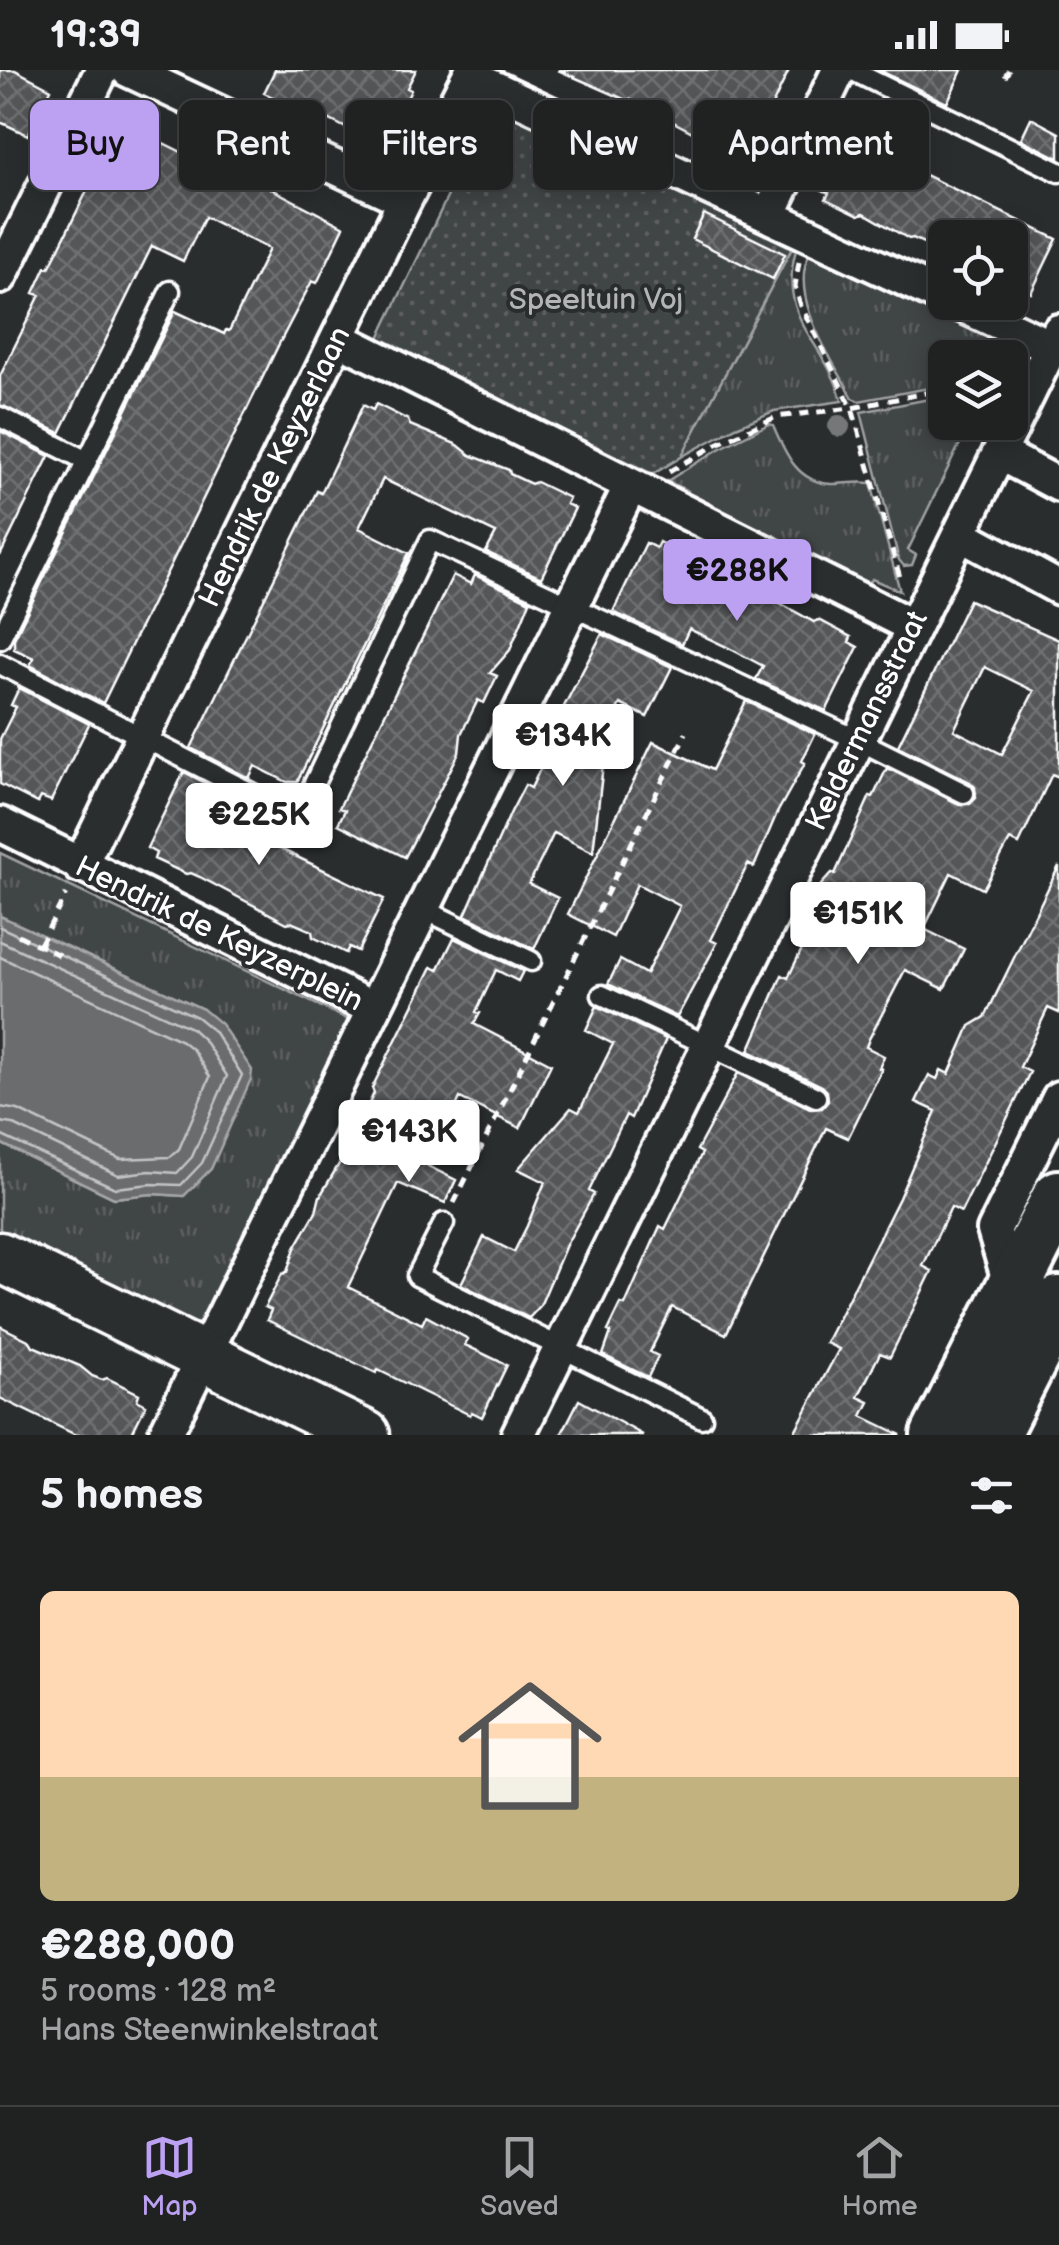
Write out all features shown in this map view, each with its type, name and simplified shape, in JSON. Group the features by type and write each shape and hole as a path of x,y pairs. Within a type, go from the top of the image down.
{"main road":[{"path":"992,1435 1036,1298 1059,1197"},
{"path":"0,1257 364,1435"},
{"path":"938,1435 1036,1298"}],"street":[{"path":"0,277 102,70"},
{"path":"128,70 405,200"},
{"path":"768,215 839,70"},
{"path":"471,73 928,290"},
{"name":"Hendrik de Keyzerlaan","path":"80,866 405,200 471,73"},
{"path":"1004,320 1055,339"},
{"path":"338,338 914,627"},
{"name":"Keldermansstraat","path":"518,1435 1055,339"},
{"path":"999,453 1059,485"},
{"path":"374,1008 630,487"},
{"path":"960,534 1059,588"},
{"name":"Hendrik de Keyzerplein","path":"0,824 374,1008 165,1435"},
{"path":"1036,1298 994,1230 1059,1098"}],"lane":[{"path":"851,70 1059,172"},
{"path":"0,639 170,291"},
{"path":"0,417 87,461"},
{"path":"0,664 298,817 430,540 964,793"},
{"path":"423,909 530,962"},
{"path":"602,995 816,1096"},
{"path":"444,1224 417,1276 702,1418"}],"path":[{"path":"1005,78 1009,70"},
{"path":"810,236 796,270 801,306 852,408 914,627"},
{"path":"630,487 660,477 717,444 776,417 852,408 928,392"},
{"path":"444,1224 686,733"},
{"path":"40,945 53,919"},
{"path":"18,934 61,956"}],"green space":[{"name":"Speeltuin Voj","path":"513,113 533,122 533,190 672,190 792,248 681,457 653,474 378,340 451,190 513,190"},
{"path":"792,248 796,250 792,274 798,313 842,401 774,411 681,457"},
{"path":"811,250 928,307 928,320 954,320 995,340 928,340 928,388 859,401 853,398 814,325 804,286"},
{"path":"928,399 928,440 962,440 908,550 916,555 912,565 904,566 899,560 861,412"},
{"path":"769,424 793,464 809,478 831,484 871,483 900,591 872,579 865,586 686,498 688,491 667,481"},
{"path":"0,853 349,1020 197,1331 0,1234 0,1143 114,1198 184,1196 203,1009 0,916"}],"water":[{"path":"0,916 203,1009 221,1024 252,1070 211,1169 184,1196 114,1198 0,1143"}],"building":[{"path":"0,70 15,70 51,89 46,100 30,100 28,135 0,122"},
{"path":"275,70 416,70 407,88 411,90 406,100 345,100 345,128 325,118 325,100 279,100 264,93"},
{"path":"558,70 789,70 775,100 693,100 693,132 673,122 673,100 626,100"},
{"path":"879,70 962,70 947,103"},
{"path":"1031,118 1059,133 1059,158 1021,139"},
{"path":"159,141 179,151 179,190 274,190 344,227 317,283 312,281 278,346 103,703 30,665 34,658 14,649 14,639 175,311 224,334 229,331 269,249 205,217 183,261 152,246 60,433 0,405 0,376 40,295 34,293 46,267 49,268 87,190 159,190"},
{"path":"929,177 1018,220 928,220 928,245 826,199 829,193 822,190 929,190"},
{"path":"704,214 785,254 773,279 692,239"},
{"path":"1028,225 1057,239 1031,293 1028,291"},
{"path":"376,404 408,420 410,425 458,445 470,455 569,498 566,504 575,508 541,578 486,552 496,533 383,479 359,528 409,553 297,782 287,782 255,766 249,778 191,748 363,405 373,410"},
{"path":"0,431 49,456 0,556"},
{"path":"659,542 765,598 851,637 849,642 858,647 826,711 756,679 763,666 689,629 682,644 613,612 646,543 656,548"},
{"path":"453,575 471,584 475,575 530,601 510,650 490,673 497,676 484,703 478,700 461,734 459,753 405,857 338,824 345,810 339,808"},
{"path":"969,600 1059,640 1059,777 1052,774 1019,844 1010,840 983,889 951,873 924,929 964,949 944,989 905,970 866,1047 884,1056 879,1068 882,1069 848,1138 826,1128 726,1334 672,1307 650,1352 658,1356 648,1377 603,1355 611,1332 608,1331 621,1304 625,1305 660,1226 665,1229 702,1153 697,1150 738,1073 812,1109 822,1108 828,1101 822,1086 749,1051 782,975 788,978 825,901 820,898 821,885 835,874 870,796 873,797 887,768 959,804 970,804 976,798 970,782 898,746","holes":["985,667 1034,691 1002,754 954,730"]},
{"path":"602,634 672,667 647,717 620,704 607,730 593,852 554,833 529,884 558,898 534,949 465,915 511,812 525,785 531,788 555,738 549,735"},
{"path":"19,688 89,724 51,801 41,797 38,803 0,784 0,739 16,707 11,705"},
{"path":"746,701 815,734 802,761 805,763 777,813 754,867 748,864 711,940 717,943 677,1017 608,984 620,960 646,974 680,906 637,884 613,937 568,914 653,742 712,770"},
{"path":"184,772 238,800 227,823 384,899 358,951 349,947 346,953 313,937 312,931 287,923 200,877 154,859 156,853 147,848"},
{"path":"1059,866 1059,1013 1048,1008 1020,1067 1030,1072 961,1212 951,1207 923,1266 932,1271 890,1357 880,1353 858,1397 869,1402 862,1416 901,1435 793,1435 839,1349 826,1343 899,1198 936,1111 916,1102 929,1075 937,1079 941,1070 949,1074 970,1026 985,1017"},
{"path":"454,938 523,971 518,981 496,970 474,1024 551,1064 520,1128 460,1098 428,1166 456,1180 445,1203 398,1183 348,1287 422,1324 426,1316 468,1339 465,1345 507,1365 482,1417 472,1412 470,1415 378,1370 376,1373 267,1320 271,1310 265,1307 282,1274 287,1272 320,1196 345,1154 360,1115 374,1093 372,1088 432,967 438,970"},
{"path":"597,1006 666,1039 631,1118 626,1115 589,1191 594,1194 566,1245 540,1306 529,1318 461,1284 484,1237 514,1252 527,1226 545,1182 518,1169 571,1108 579,1112 613,1044 586,1030"},
{"path":"0,1326 33,1346 80,1366 92,1376 107,1378 139,1394 137,1400 146,1405 131,1435 76,1435 0,1398"},
{"path":"579,1400 643,1435 561,1435"}]}
